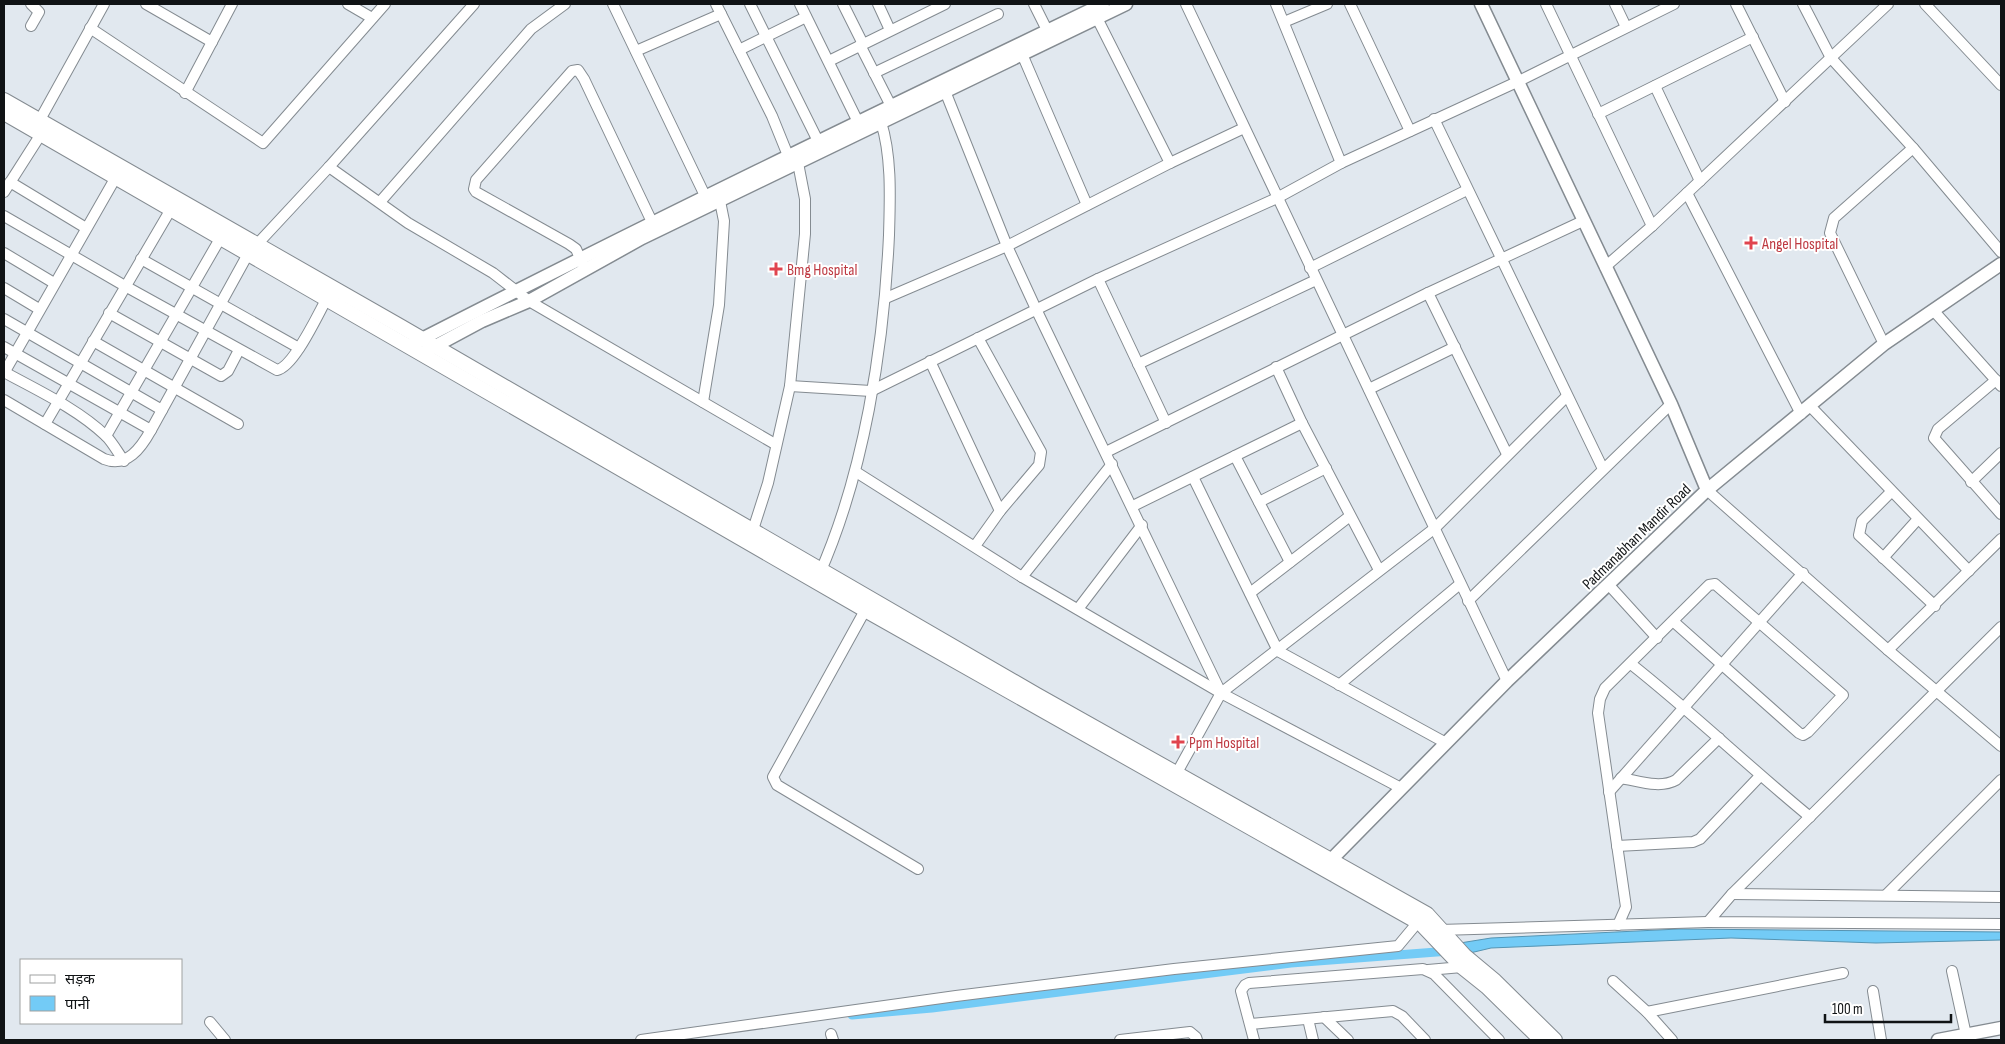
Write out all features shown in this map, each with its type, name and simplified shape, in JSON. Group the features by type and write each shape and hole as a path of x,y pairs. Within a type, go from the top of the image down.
{"main road":[{"path":"4,100 38,128 116,177 221,237 252,249 327,298 421,354 750,537 1174,778 1328,863 1427,914 1440,937"},
{"path":"5,116 38,128 252,249 422,339 750,537"},
{"path":"1328,863 1440,937 1541,1040"},
{"path":"1463,962 1496,980 1556,1040"}],"street":[{"path":"31,4 39,12 31,26"},
{"path":"4,192 104,4"},
{"path":"146,4 212,42"},
{"path":"185,93 232,4"},
{"path":"348,4 372,18"},
{"path":"90,28 262,143 384,4"},
{"path":"4,400 104,459 116,462 124,461 137,451 151,430 252,249 329,167 474,4"},
{"path":"380,202 531,29 565,4"},
{"path":"613,4 712,201 724,221 719,305 703,402"},
{"path":"716,4 793,160 805,198 805,234 790,386 775,444 768,483 750,537"},
{"path":"750,4 765,39 819,142"},
{"path":"800,4 829,61 869,123 888,168 890,208 886,298 856,472 819,576"},
{"path":"843,4 891,106"},
{"path":"879,4 890,30"},
{"path":"829,61 945,4"},
{"path":"1034,4 1050,35"},
{"path":"793,160 819,142 945,91 1022,54 1103,4"},
{"path":"408,346 516,290 582,263 869,123 891,106 1050,35 1097,18 1126,4"},
{"path":"1186,4 1507,681"},
{"path":"1276,4 1341,163"},
{"path":"1284,22 1327,4"},
{"path":"1350,4 1410,131"},
{"path":"1481,4 1671,404 1707,490 1888,650 2001,746"},
{"path":"1546,4 1652,226"},
{"path":"1615,4 1626,27"},
{"path":"790,386 871,391 1098,279 1278,198 1341,163 1519,81 1674,4"},
{"path":"1736,4 1785,102"},
{"path":"1803,4 1831,58 1913,148 2001,252"},
{"path":"1605,267 1652,226 1888,4"},
{"path":"1924,4 2001,85"},
{"path":"636,51 721,14"},
{"path":"874,73 998,14"},
{"path":"739,50 765,39 806,17"},
{"path":"1097,18 1170,163"},
{"path":"1598,114 1753,37"},
{"path":"1022,54 1087,205"},
{"path":"582,263 576,250 569,244 476,192 474,189 476,180 543,101 576,69 584,79 652,222"},
{"path":"1655,86 1700,180"},
{"path":"945,91 1007,246 1222,693"},
{"path":"1434,119 1603,469"},
{"path":"886,298 1007,246 1170,163 1244,128"},
{"path":"1884,344 1830,232 1831,225 1834,218 1913,148"},
{"path":"329,167 408,223 493,273 529,300 775,444"},
{"path":"116,177 4,372 57,402 106,436 124,461"},
{"path":"10,182 86,228"},
{"path":"1310,268 1467,190"},
{"path":"1687,193 1806,410 1969,571"},
{"path":"421,354 482,321 529,300 582,263 652,222 712,201"},
{"path":"45,424 171,209"},
{"path":"4,216 70,255 277,370 287,365 299,348 327,298"},
{"path":"1106,452 1276,367 1583,221"},
{"path":"106,436 221,237"},
{"path":"4,253 54,283"},
{"path":"141,259 299,348"},
{"name":"Padmanabhan Mandir Road","path":"1328,863 1507,681 1707,490 1884,344 1933,310 1999,270"},
{"path":"1098,279 1166,423"},
{"path":"1138,364 1316,280"},
{"path":"4,288 39,309"},
{"path":"1428,294 1508,454"},
{"path":"1933,310 1998,383 1938,428 1934,438 2001,514"},
{"path":"109,313 221,376 228,371 239,350"},
{"path":"4,319 162,410"},
{"path":"975,546 1000,510 1039,465 1041,452 978,338"},
{"path":"93,341 238,424"},
{"path":"4,346 151,430"},
{"path":"1369,389 1455,348"},
{"path":"930,361 1000,510"},
{"path":"1276,367 1302,423 1379,570"},
{"path":"1174,778 1222,693 1435,528 1567,396"},
{"path":"1468,601 1671,404"},
{"path":"1133,506 1302,423"},
{"path":"1971,482 2001,453"},
{"path":"1235,456 1290,562"},
{"path":"1022,577 1112,464"},
{"path":"1259,502 1326,468"},
{"path":"856,472 1022,577 1222,693 1401,788"},
{"path":"1193,477 1278,651 1446,743"},
{"path":"1890,492 1862,521 1859,534 1935,606"},
{"path":"1250,593 1350,516"},
{"path":"1883,558 1918,519"},
{"path":"1078,609 1142,525"},
{"path":"1888,650 1935,606 2001,539"},
{"path":"1609,792 1761,623 1803,573"},
{"path":"1340,685 1460,584"},
{"path":"1608,584 1657,638"},
{"path":"1618,925 1626,907 1598,713 1600,699 1606,688 1709,585 1716,584 1843,696 1808,732 1803,734 1674,622"},
{"path":"868,605 775,769 774,782 918,869"},
{"path":"1708,922 1732,894 2001,627"},
{"path":"1631,664 1686,707 1760,776 1810,817"},
{"path":"1621,778 1661,785 1669,784 1676,780 1719,738"},
{"path":"1617,846 1693,842 1700,839 1760,776"},
{"path":"1886,895 2001,780"},
{"path":"1732,894 2001,897"},
{"path":"641,1040 956,996 1174,969 1398,946 1418,922"},
{"path":"1440,937 1618,925 1708,922 2001,924"},
{"path":"1254,1040 1242,991 1245,985 1249,983 1428,970 1463,962"},
{"path":"1428,970 1498,1040"},
{"path":"1952,971 1966,1035"},
{"path":"1646,1012 1843,973"},
{"path":"1613,981 1672,1040"},
{"path":"1873,991 1881,1040"},
{"path":"1251,1024 1393,1011 1402,1016 1425,1040"},
{"path":"1324,1017 1348,1040"},
{"path":"1308,1019 1313,1040"},
{"path":"210,1022 225,1040"},
{"path":"1938,1040 2001,1028"},
{"path":"1120,1040 1151,1038 1190,1032 1197,1040"}],"water":[{"path":"1679,929 2001,932 2001,940 1876,943 1731,938 1491,948 1470,953 1460,943 1491,938"}],"waterway":[{"path":"852,1015 932,1008 1291,963 1450,951"}],"place":[{"name":"Angel Hospital","path":"1751,243"},
{"name":"Bmg Hospital","path":"776,269"},
{"name":"Ppm Hospital","path":"1178,742"}]}
